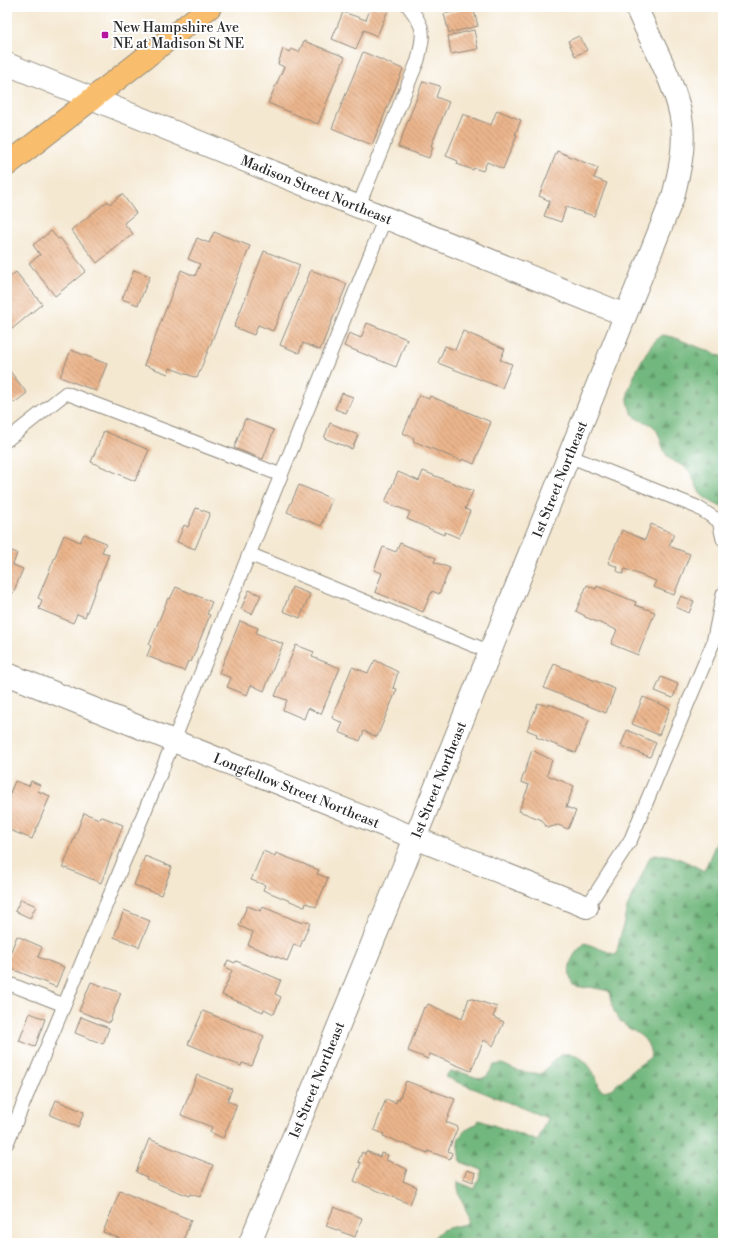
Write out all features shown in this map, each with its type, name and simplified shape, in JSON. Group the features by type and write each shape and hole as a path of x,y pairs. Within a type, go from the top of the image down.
{"main road":[{"path":"7,165 210,7"}],"street":[{"name":"1st Street Northeast","path":"250,1243 673,197 681,160 683,142 679,107 673,89 636,7"},
{"name":"Madison Street Northeast","path":"7,64 625,315"},
{"name":"Longfellow Street Northeast","path":"7,674 587,907"}],"lane":[{"path":"358,207 418,60 423,38 421,22 409,7"},
{"path":"7,1143 174,740 385,218"},
{"path":"7,440 66,393 281,475"},
{"path":"569,456 697,507 719,521 723,539"},
{"path":"249,554 490,652"},
{"path":"587,907 631,838 713,643 723,594"},
{"path":"7,982 64,1005"}],"green space":[{"path":"663,335 673,337 723,357 723,508 708,500 700,493 688,470 666,455 655,428 649,423 635,417 630,409 628,394 641,361 652,345"},
{"path":"723,827 723,1243 431,1243 442,1230 467,1223 467,1212 459,1193 458,1182 475,1189 482,1170 461,1162 458,1140 464,1132 471,1126 477,1124 479,1120 538,1141 547,1118 445,1077 449,1072 460,1072 481,1079 487,1076 494,1065 502,1064 518,1071 541,1074 561,1055 571,1054 583,1059 588,1064 598,1082 599,1088 603,1091 612,1089 634,1069 651,1057 647,1042 643,1037 622,1023 614,1012 609,991 591,987 580,988 573,986 570,974 571,963 576,952 585,943 616,955 627,908 650,857 656,855 670,856 685,861 704,871"}],"building":[{"path":"371,7 389,8 377,36 364,30 356,49 332,39 343,12 366,20"},
{"path":"473,7 478,26 449,33 444,14"},
{"path":"474,30 478,49 451,54 448,36"},
{"path":"579,36 587,50 575,56 568,41"},
{"path":"304,41 345,57 318,124 268,103 284,67 278,64 283,49 290,52 291,49 299,52"},
{"path":"363,52 403,69 372,145 332,128"},
{"path":"423,81 440,86 436,97 449,102 431,146 433,147 429,158 398,147"},
{"path":"497,110 521,120 515,135 517,135 503,169 487,162 483,171 474,168 473,170 457,164 458,161 446,156 463,114 491,125"},
{"path":"557,151 598,168 594,178 607,183 594,216 566,207 561,222 544,216 550,201 539,196"},
{"path":"122,194 136,213 124,223 133,234 97,263 71,230 108,201 110,204"},
{"path":"51,231 58,239 60,238 86,271 55,296 29,263 40,255 33,245"},
{"path":"214,232 250,246 197,378 170,368 168,374 144,365 181,270 195,276 200,264 188,259 197,238 209,243"},
{"path":"264,251 300,265 273,331 258,325 254,335 234,327"},
{"path":"134,270 150,276 138,305 122,299"},
{"path":"311,270 347,284 320,350 303,343 299,353 280,345"},
{"path":"16,272 42,304 12,329 7,324 7,279"},
{"path":"367,323 407,339 396,367 344,346 349,333 361,338"},
{"path":"463,331 505,349 500,360 512,364 502,388 438,363 445,346 455,350"},
{"path":"71,350 107,364 96,391 60,377"},
{"path":"9,370 27,393 14,403 7,395 7,371"},
{"path":"342,393 353,397 346,413 335,409"},
{"path":"419,395 429,399 430,396 491,422 474,464 463,459 462,461 413,441 414,438 403,433"},
{"path":"245,419 274,430 263,459 234,448"},
{"path":"330,423 358,435 352,449 324,438"},
{"path":"104,431 149,450 135,481 91,462"},
{"path":"423,471 473,491 465,509 470,511 459,538 445,532 444,535 407,519 410,512 385,502 398,472 419,481"},
{"path":"299,485 332,499 321,526 287,512"},
{"path":"196,508 210,513 195,549 177,542 184,525 188,527"},
{"path":"651,524 674,534 669,546 690,554 674,595 653,587 656,581 625,569 623,574 617,571 618,567 608,563 622,530 645,540"},
{"path":"84,534 106,543 102,552 109,554 85,617 77,614 73,623 39,609 42,600 38,598 64,535 80,542"},
{"path":"400,543 436,558 434,562 450,568 439,594 432,591 423,612 375,592 382,573 374,570 383,547 396,552"},
{"path":"7,549 17,553 13,565 23,569 13,593 7,590"},
{"path":"587,585 596,589 597,586 636,602 635,605 655,612 638,655 611,644 617,630 585,617 576,611"},
{"path":"176,587 212,602 207,614 210,615 191,662 188,661 184,671 147,656 151,646 149,645 168,598 170,599"},
{"path":"292,587 310,594 300,618 283,611"},
{"path":"249,590 261,595 252,614 241,609"},
{"path":"681,596 694,601 689,613 676,607"},
{"path":"240,621 258,628 256,633 283,644 264,691 251,685 247,695 227,687 231,678 219,673"},
{"path":"296,645 314,652 312,657 340,668 321,714 308,708 304,719 283,710 287,700 275,696"},
{"path":"375,660 398,672 393,688 397,689 377,737 364,731 360,741 339,732 343,723 332,718 352,667 368,673"},
{"path":"554,664 615,689 606,713 544,688"},
{"path":"661,677 678,684 673,698 655,691"},
{"path":"643,697 670,708 659,735 632,724"},
{"path":"538,703 548,706 549,704 589,720 576,753 536,737 537,734 527,730"},
{"path":"627,730 656,743 650,757 621,746"},
{"path":"532,750 552,760 547,775 574,786 566,807 576,811 568,829 558,825 547,828 542,820 519,811 529,785 521,782"},
{"path":"15,781 29,786 31,781 40,785 38,791 50,796 32,839 7,829 7,800"},
{"path":"84,813 99,819 100,816 123,825 101,883 63,867"},
{"path":"263,851 275,856 276,853 319,870 317,874 328,878 316,907 306,903 305,907 263,890 265,885 251,880"},
{"path":"145,856 172,867 161,895 134,885"},
{"path":"21,899 36,906 30,918 15,911"},
{"path":"247,906 261,911 263,907 302,923 303,920 310,923 300,947 294,944 287,961 248,945 253,932 239,926"},
{"path":"124,910 150,921 139,947 114,937"},
{"path":"17,936 42,947 38,957 64,967 56,987 7,967 7,961"},
{"path":"228,960 235,963 236,961 281,980 275,994 281,997 274,1014 264,1009 263,1012 222,995 232,970 225,967"},
{"path":"91,982 121,993 109,1023 79,1011"},
{"path":"469,998 497,1007 493,1017 504,1022 493,1046 484,1040 471,1071 430,1054 428,1059 408,1051 424,1007 426,1008 428,1004 462,1019"},
{"path":"203,1011 264,1036 252,1066 242,1063 241,1066 188,1044"},
{"path":"30,1013 45,1019 35,1047 19,1041"},
{"path":"81,1017 109,1028 103,1044 75,1033"},
{"path":"197,1075 232,1089 227,1101 237,1105 223,1138 210,1132 212,1127 181,1115"},
{"path":"406,1081 455,1099 446,1122 458,1127 448,1151 452,1153 450,1159 428,1151 428,1153 383,1136 384,1134 374,1130 386,1099 396,1103 397,1099 399,1100"},
{"path":"56,1100 84,1112 78,1127 50,1115"},
{"path":"149,1139 213,1165 200,1197 190,1194 189,1196 146,1179 147,1177 136,1172"},
{"path":"366,1151 380,1157 381,1153 388,1155 386,1160 407,1169 403,1181 417,1187 410,1204 354,1181 361,1163 358,1162 362,1152 365,1154"},
{"path":"467,1170 476,1173 473,1182 463,1178"},
{"path":"120,1191 191,1220 182,1243 131,1243 103,1232"},
{"path":"334,1207 362,1218 355,1237 326,1226"}],"place":[{"name":"New Hampshire Ave NE at Madison St NE","path":"105,35"}]}
